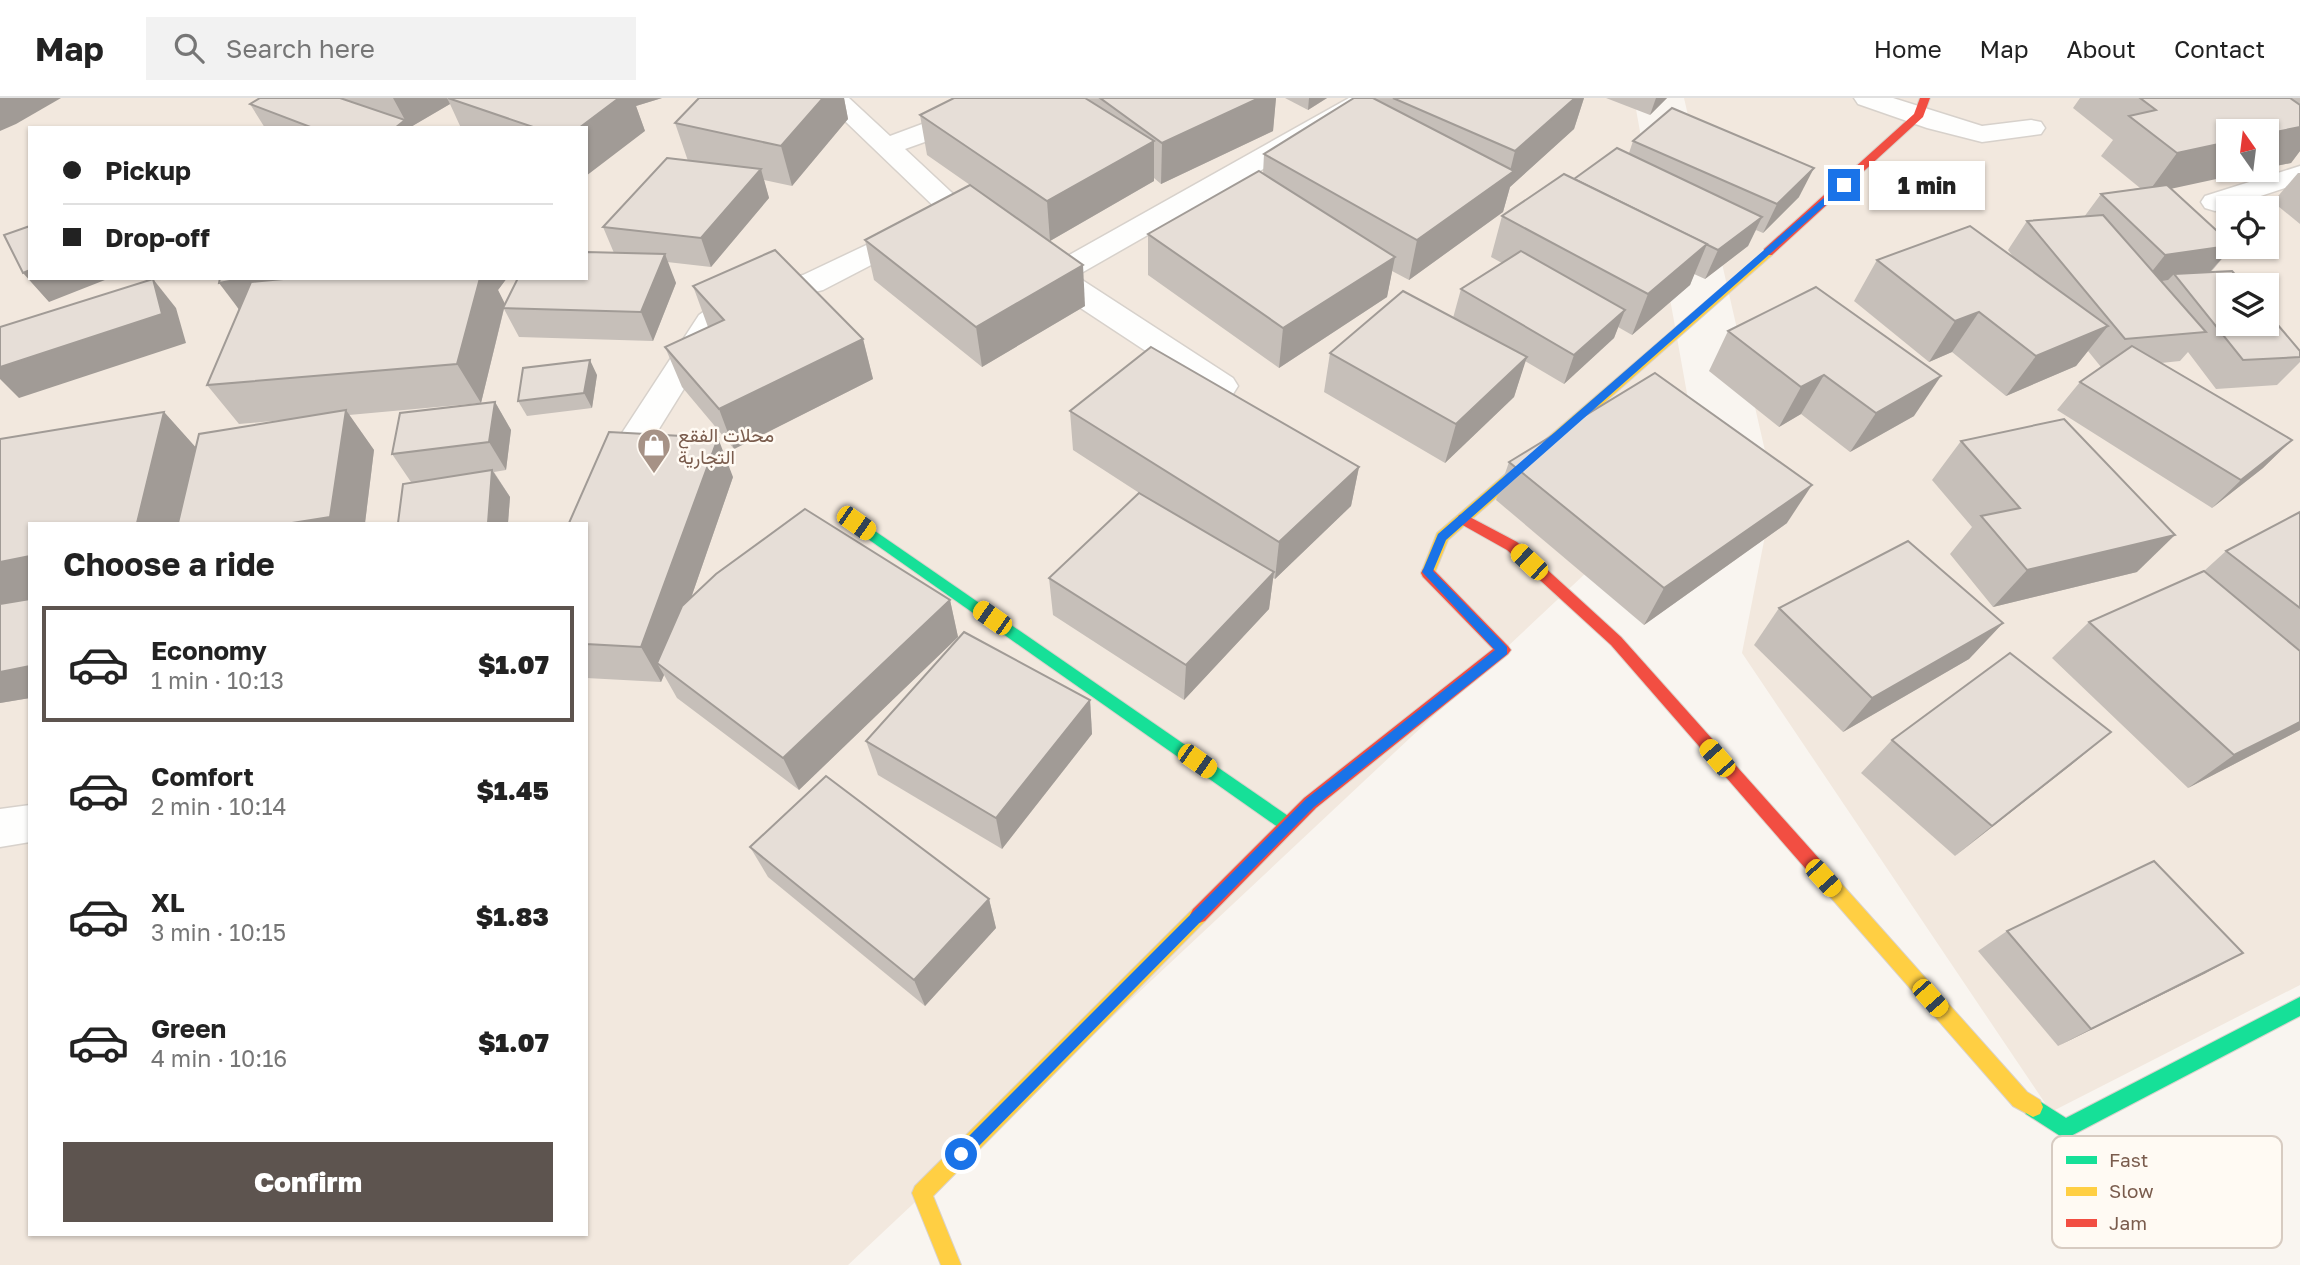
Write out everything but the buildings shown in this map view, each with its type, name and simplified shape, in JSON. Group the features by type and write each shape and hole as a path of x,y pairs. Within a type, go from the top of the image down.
{"street":[{"path":"834,98 955,211 1222,386"},
{"path":"885,147 951,123 999,98"},
{"path":"1054,276 1368,98"},
{"path":"1867,98 1922,107 1982,134 2031,128"},
{"path":"951,1265 922,1193 1310,803 1503,650 1427,572 1442,537 1826,201 1922,107"},
{"path":"2215,201 2300,174"},
{"path":"588,532 634,442 709,321 741,300 812,283 955,211"},
{"path":"1464,519 1512,546 1616,641 2020,1099 2065,1129 2300,1006"},
{"path":"856,523 1288,825"},
{"path":"0,828 28,823"}],"shaded area":[{"path":"0,98 1634,98 1700,466 848,1265 0,1265"},
{"path":"1684,98 2300,98 2300,985 2051,1112 1742,653 1774,490"}],"traffic: fast":[{"path":"856,523 1288,825"},
{"path":"2033,1107 2065,1129 2300,1006"}],"traffic: slow":[{"path":"1428,573 1442,537 1768,252"},
{"path":"1825,878 2020,1099 2033,1107"},
{"path":"951,1265 922,1193 1199,915"}],"traffic: jam":[{"path":"1768,252 1919,115 1925,98"},
{"path":"1464,519 1512,546 1616,641 1825,878"},
{"path":"1199,915 1310,803 1503,650 1428,573"}],"place":[{"name":"محلات الفقع التجارية","path":"654,475"}],"route":[{"path":"961,1154 1310,803 1503,650 1427,572 1442,537 1844,185"}]}
